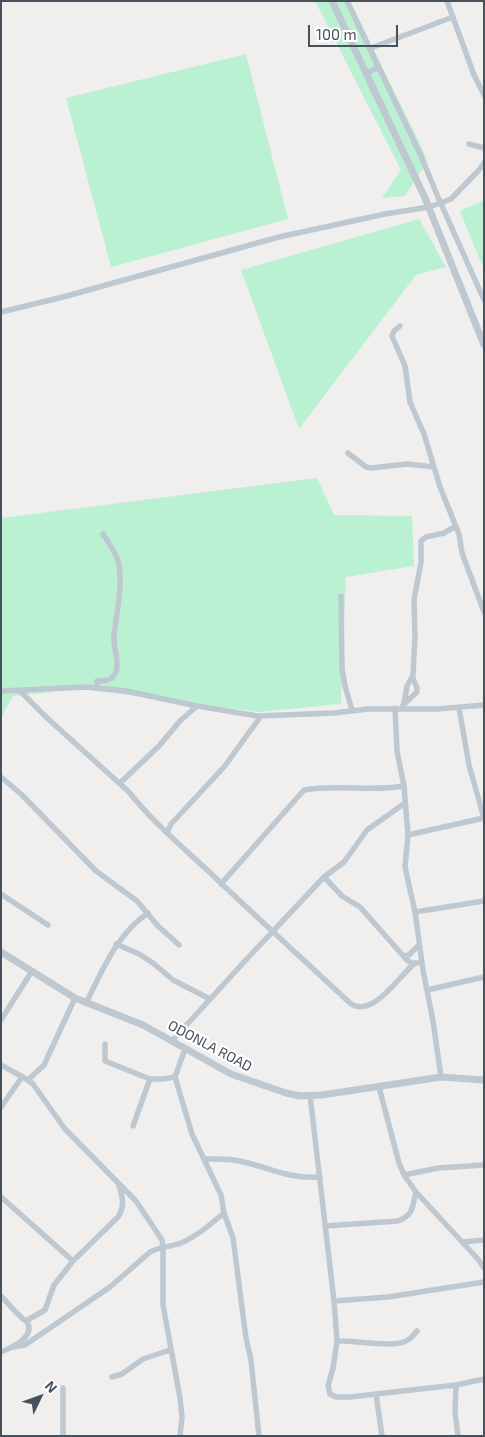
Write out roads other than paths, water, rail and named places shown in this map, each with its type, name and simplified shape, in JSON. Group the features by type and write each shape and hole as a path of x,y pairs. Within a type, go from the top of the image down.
{"street":[{"path":"332,1 429,207 484,345"},
{"path":"347,1 422,156 484,300"},
{"path":"447,1 474,75 484,95"},
{"path":"371,48 453,17"},
{"path":"367,73 379,67"},
{"path":"469,144 484,148"},
{"path":"1,312 63,297 280,236 414,208 429,207 451,199 479,170 484,162"},
{"path":"400,326 394,331 392,336 405,366 410,402 424,434 440,487 459,534 462,553 484,612"},
{"path":"348,453 371,468 407,464 434,467"},
{"path":"403,707 417,692 413,678 414,600 421,541 426,537 444,533 456,526"},
{"path":"96,688 97,681 108,681 116,671 114,638 121,576 118,560 103,534"},
{"path":"341,596 342,668 352,710"},
{"path":"403,707 407,686 413,678"},
{"path":"1,691 86,687 126,691 197,706 261,716 334,713 403,707 459,708 484,705"},
{"path":"20,691 46,717 120,783 167,833 272,932 356,1007 363,1008 375,1002 395,983 403,972 414,964 422,962"},
{"path":"120,783 197,706"},
{"path":"395,708 397,751 404,786 408,835 405,867 416,912 419,945 442,1077"},
{"path":"408,835 484,818 469,765 459,708"},
{"path":"167,833 171,824 224,767 261,716"},
{"path":"1,777 21,794 96,871 137,901 158,926 179,945"},
{"path":"221,884 304,790 359,787 390,789 404,786"},
{"path":"172,1041 272,932 324,878 344,862 367,830 405,803"},
{"path":"324,878 342,896 360,907 405,957 414,964"},
{"path":"1,894 48,925"},
{"path":"416,912 484,901"},
{"path":"86,1003 116,944 132,925 148,913"},
{"path":"116,944 138,954 153,963 173,980 210,999"},
{"path":"405,957 419,945"},
{"name":"ODONLA ROAD","path":"1,952 75,998 144,1025 231,1074 270,1089 300,1096 379,1087 442,1077 484,1080"},
{"path":"403,972 405,957"},
{"path":"1,1020 32,971"},
{"path":"427,990 484,977"},
{"path":"28,1080 44,1065 75,998"},
{"path":"105,1044 106,1061 150,1079 174,1077"},
{"path":"185,1049 174,1077 192,1134 220,1195 233,1238 246,1338 251,1360 259,1436"},
{"path":"1,1065 28,1080 65,1130 136,1201 162,1240 162,1292 169,1330 170,1350 180,1398 182,1423 180,1436"},
{"path":"1,1107 22,1077"},
{"path":"133,1126 150,1079"},
{"path":"379,1087 399,1163 404,1175 416,1192 478,1258 484,1268"},
{"path":"310,1095 326,1226 337,1341 328,1386 330,1394 336,1397 350,1397 484,1380"},
{"path":"205,1159 242,1161 288,1176 320,1178"},
{"path":"404,1175 438,1168 484,1164"},
{"path":"26,1321 45,1310 54,1285 73,1261 122,1210 123,1202 118,1181"},
{"path":"326,1226 388,1222 405,1218 412,1211 416,1192"},
{"path":"1,1197 73,1261"},
{"path":"1,1352 25,1345 110,1288 150,1252 163,1247 174,1246 190,1238 224,1213"},
{"path":"463,1242 484,1240"},
{"path":"334,1301 388,1297 484,1282"},
{"path":"1,1296 26,1321 29,1328 27,1335 14,1347"},
{"path":"337,1341 380,1344 402,1342 408,1340 417,1331"},
{"path":"112,1377 122,1374 143,1359 170,1350"},
{"path":"456,1385 455,1412 458,1436"},
{"path":"62,1388 62,1436"},
{"path":"376,1394 382,1436"}]}
